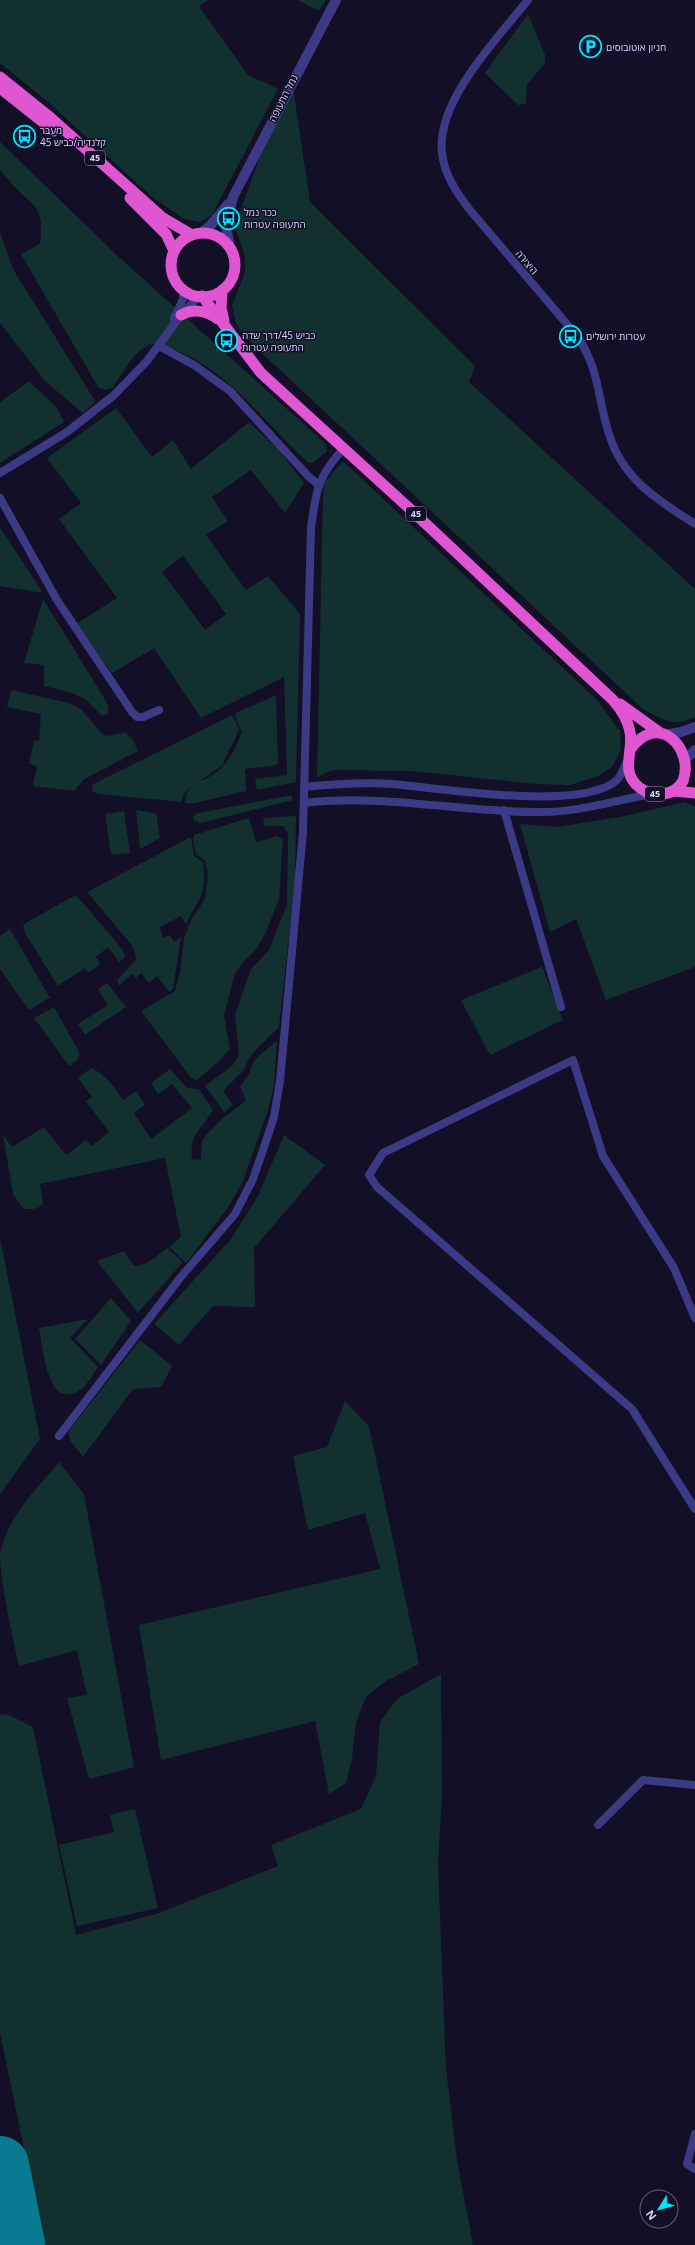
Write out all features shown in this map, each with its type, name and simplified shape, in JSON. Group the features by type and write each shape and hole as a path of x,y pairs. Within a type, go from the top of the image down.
{"highway":[{"name":"45","path":"0,76 51,118 163,218 196,234 217,236 230,248"},
{"name":"45","path":"0,88 47,125 147,214 166,234 174,251"},
{"path":"183,289 176,281 172,270 174,251 182,241 196,234"},
{"path":"201,296 211,295 222,290 229,283 234,270 234,256 230,248"},
{"name":"45","path":"183,289 201,296 225,324 261,373 344,448 613,700 628,722 631,739 628,769 636,785 652,794 663,794 673,790 686,778 692,760 682,743 634,716 602,689"},
{"name":"45","path":"222,290 221,308 225,324"},
{"path":"181,315 200,311 214,315 225,324"},
{"path":"629,755 642,737 664,733"},
{"name":"45","path":"673,790 695,793"}],"street":[{"name":"נמל התעופה","path":"196,234 210,226 233,198 336,0"},
{"name":"היצירה","path":"528,0 473,70 450,107 441,139 446,168 459,195 469,209 578,337 589,354 598,382 610,437 618,456 629,474 653,497 695,524"},
{"name":"נמל התעופה","path":"230,248 226,226 233,198"},
{"path":"169,330 182,299 183,289"},
{"path":"0,473 86,419 113,396 159,346 181,315 201,296"},
{"path":"159,346 194,365 230,391 309,477 318,484"},
{"path":"58,1436 180,1278 234,1214 253,1179 274,1117 280,1081 303,832 311,528 318,484 326,469 344,448"},
{"path":"0,498 57,600 132,712 137,717 143,717 158,710"},
{"path":"664,733 681,732 695,727"},
{"path":"304,787 343,783 391,784 525,796 560,796 597,789 617,780 629,755"},
{"path":"304,803 344,799 390,800 504,810 562,811 652,794"},
{"path":"504,810 561,1007"},
{"path":"695,1318 674,1268 603,1156 573,1060 383,1153 369,1175 377,1187 632,1409 695,1509"},
{"path":"598,1825 643,1780 695,1785"},
{"path":"695,2134 687,2164 695,2169"}],"green space":[{"path":"0,0 208,0 199,6 248,75 278,89 212,215 200,222 184,219 152,197 48,102 0,63"},
{"path":"297,0 326,0 319,11"},
{"path":"528,14 545,55 545,63 527,85 526,104 518,105 485,73"},
{"path":"293,87 310,202 475,366 469,382 695,589 695,717 681,722 668,721 643,709 250,342 236,324 232,305 245,272 245,257 235,226 265,142"},
{"path":"0,142 121,259 326,444 327,451 313,463 307,462 245,399 212,370 173,349 161,345 149,345 137,353 112,388 106,390 98,387 21,254 40,244 41,221 36,207 10,182 0,170"},
{"path":"0,232 13,269 95,402 83,413 45,381 0,323"},
{"path":"29,381 57,408 64,422 0,463 0,402"},
{"path":"116,408 152,457 173,440 191,469 249,422 279,450 304,483 285,513 251,470 212,497 228,521 206,535 246,590 268,576 300,614 296,782 257,790 255,779 287,775 284,677 201,718 154,648 112,673 76,624 117,598 59,519 81,503 47,458","holes":["183,556 226,614 205,630 162,572"]},
{"path":"343,461 597,700 620,731 621,749 612,767 598,776 570,785 535,784 412,771 332,770 317,777 324,483"},
{"path":"0,527 43,593 0,586"},
{"path":"43,599 103,696 108,705 108,713 102,716 85,699 73,693 44,686 44,665 24,663"},
{"path":"11,690 69,703 81,709 103,735 110,736 125,732 133,740 138,751 84,779 74,791 33,786 37,766 29,764 34,740 39,741 41,714 7,707"},
{"path":"276,695 278,763 272,766 245,769 246,791 195,803 185,803 187,792 194,785 183,794 182,802 98,794 93,792 92,785 99,781 232,715 239,728 236,738 223,765 198,782 207,778 226,763 235,749 242,732 235,717 236,713"},
{"path":"292,796 293,800 201,823 194,821 193,816 198,813"},
{"path":"685,802 695,807 695,967 606,1000 576,919 550,932 520,824 556,827 620,817"},
{"path":"136,810 156,813 160,838 140,849"},
{"path":"124,811 130,853 111,855 105,814"},
{"path":"296,816 295,880 279,1027 251,1055 243,1071 223,1091 233,1105 224,1112 205,1086 233,1065 239,1056 235,1015 251,969 269,950 287,905 288,833 283,826 263,826 264,818"},
{"path":"249,818 256,842 277,836 283,840 279,899 266,932 256,950 243,962 235,974 224,1015 230,1049 219,1061 197,1080 191,1078 141,1011 175,991 180,972 184,938 192,918 205,899 208,873 204,860 196,854 193,840 194,835"},
{"path":"191,837 194,856 203,862 204,881 199,901 186,924 181,916 160,927 163,938 170,935 174,942 181,937 173,989 169,992 157,976 149,983 141,973 136,978 133,974 119,985 117,980 136,960 135,953 131,944 87,892"},
{"path":"76,895 123,950 125,957 119,962 108,947 96,957 100,964 88,973 85,968 58,986 25,933 23,926 27,922"},
{"path":"10,929 50,998 29,1010 0,969 0,936"},
{"path":"542,967 563,1020 490,1055 461,1000"},
{"path":"107,983 126,1007 85,1035 78,1024 108,1005 98,989"},
{"path":"54,1007 80,1054 77,1060 69,1066 34,1018"},
{"path":"277,1041 274,1086 267,1113 243,1181 229,1206 186,1263 169,1247 181,1237 165,1158 40,1184 43,1203 35,1209 24,1209 13,1194 3,1135 12,1147 44,1127 66,1155 86,1140 92,1146 109,1132 86,1101 92,1097 78,1078 91,1068 106,1078 123,1100 136,1091 145,1105 134,1113 151,1139 192,1108 172,1084 158,1094 151,1083 170,1069 187,1088 199,1089 213,1110 197,1132 192,1143 192,1159 201,1160 202,1141 223,1118 246,1101 240,1086 250,1073 256,1059"},
{"path":"284,1135 325,1165 254,1248 255,1307 213,1306 179,1345 154,1324 231,1239 258,1196"},
{"path":"0,1238 40,1439 0,1494"},
{"path":"167,1248 183,1262 138,1313 97,1261 124,1251 134,1266 139,1266 152,1260"},
{"path":"111,1298 131,1321 101,1365 75,1339"},
{"path":"88,1319 70,1338 98,1367 84,1387 70,1394 61,1393 54,1385 49,1375 45,1362 39,1328"},
{"path":"140,1340 172,1366 161,1387 133,1389 83,1457 70,1440 68,1432"},
{"path":"345,1401 369,1426 419,1664 386,1681 366,1697 356,1722 352,1759 346,1783 329,1794 315,1721 161,1760 139,1625 380,1569 365,1513 308,1530 293,1456 327,1447"},
{"path":"59,1462 84,1494 134,1767 89,1779 67,1698 87,1695 77,1650 19,1666 2,1579 0,1554 9,1528 32,1493"},
{"path":"441,1674 442,1794 438,1865 446,2069 457,2160 473,2245 44,2245 0,2033 0,1715 7,1714 33,1727 76,1935 156,1914 278,1866 271,1845 361,1809 376,1776 380,1722 397,1699"},
{"path":"135,1809 158,1908 77,1926 59,1845 114,1832 110,1815"}],"runway":[{"path":"0,2165 16,2245"}],"place":[{"name":"חניון אוטובוסים","path":"590,47"},
{"name":"מעבר קלנדיה/כביש 45","path":"25,136"},
{"name":"ככר נמל התעופה עטרות","path":"229,218"},
{"name":"עטרות ירושלים","path":"570,336"},
{"name":"כביש 45/דרך שדה התעופה עטרות","path":"227,341"}]}
